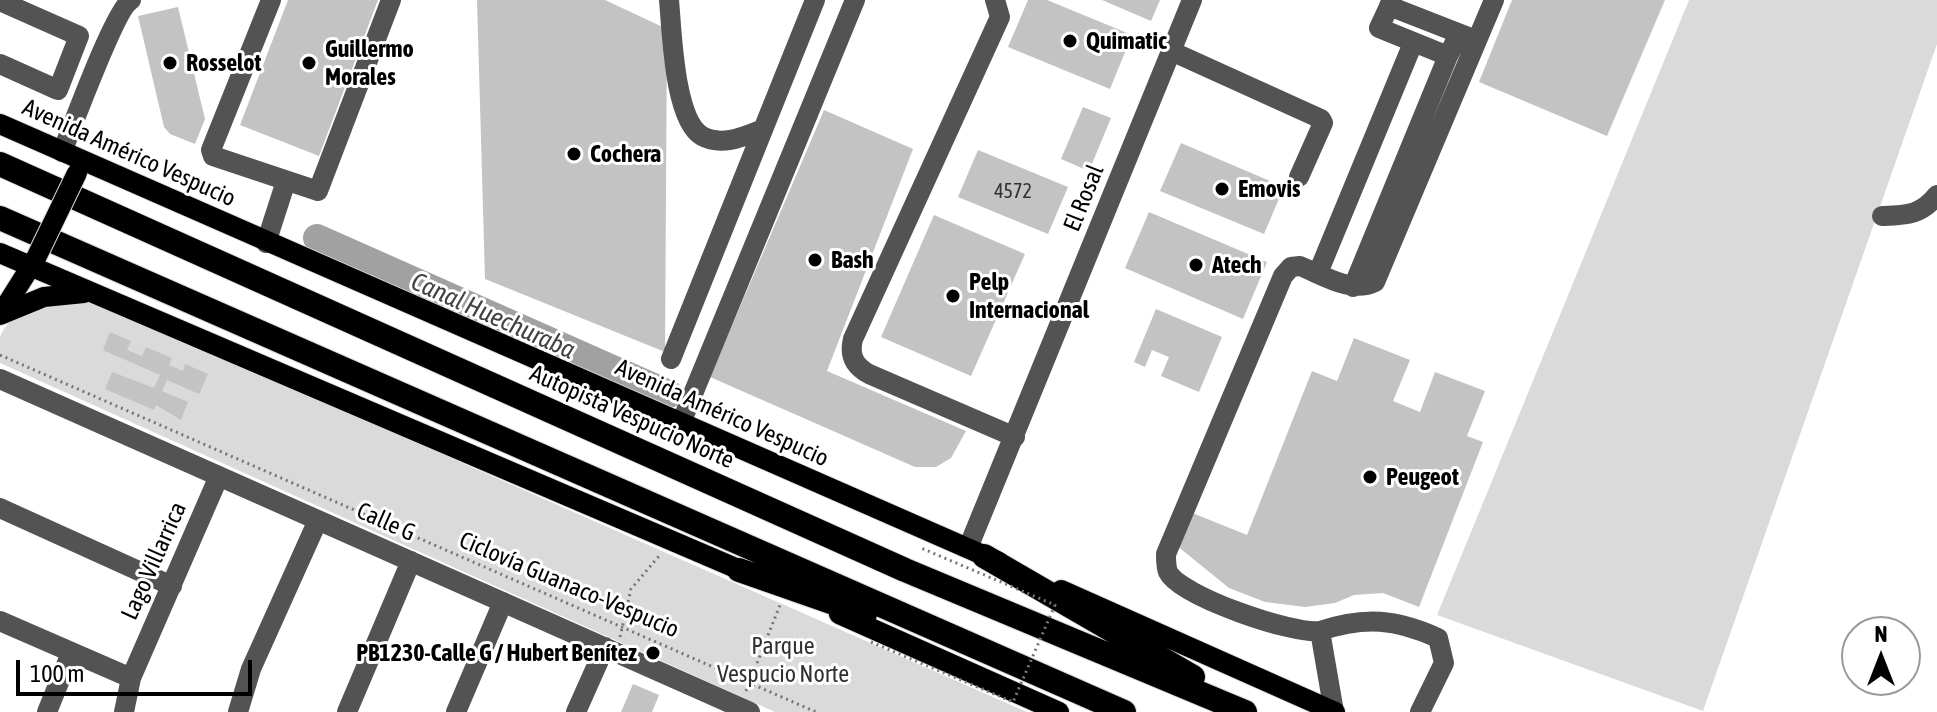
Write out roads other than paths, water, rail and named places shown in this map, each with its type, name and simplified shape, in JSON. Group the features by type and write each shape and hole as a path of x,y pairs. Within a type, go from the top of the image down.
{"highway":[{"name":"Autopista Vespucio Norte","path":"0,164 905,570 1245,712"},
{"path":"0,218 1124,712"},
{"path":"976,552 1254,712"},
{"path":"739,570 1055,681"}],"main road":[{"name":"Avenida Américo Vespucio","path":"0,124 62,152 80,167 266,243 681,423 1335,712"},
{"path":"0,315 34,262 80,167"},
{"path":"0,253 34,262 92,293 739,570 1059,712"},
{"path":"0,315 44,297 92,293"}],"street":[{"path":"62,152 114,28 126,3 131,0"},
{"path":"271,0 211,150 213,156 312,190 321,187 391,0"},
{"path":"669,0 682,103 688,123 703,137 721,141 763,129"},
{"path":"671,359 815,0"},
{"path":"681,423 855,0"},
{"path":"995,0 1000,17 853,339 851,353 857,366 869,374 1015,437"},
{"name":"El Rosal","path":"976,552 1015,437 1192,0"},
{"path":"0,1 79,36 58,90 0,64"},
{"path":"1420,712 1444,663 1438,638 1403,623 1386,621 1335,626 1305,634 1272,626 1183,587 1169,573 1166,554 1283,276 1291,267 1300,266 1353,287 1364,288 1375,282 1468,37 1486,2"},
{"path":"1448,56 1379,28 1390,3 1468,37"},
{"path":"1353,287 1448,56 1468,37"},
{"path":"1318,273 1413,43"},
{"path":"1171,51 1321,119 1323,123 1299,177"},
{"path":"266,243 286,181"},
{"path":"1882,216 1922,212 1937,195"},
{"name":"Calle G","path":"0,379 744,709"},
{"name":"Lago Villarrica","path":"124,712 131,678 219,476"},
{"path":"0,508 172,586"},
{"path":"238,712 251,669 318,520"},
{"path":"347,712 411,561"},
{"path":"456,712 503,602"},
{"path":"0,621 131,678"},
{"path":"1320,631 1335,712"},
{"path":"576,712 610,650"},
{"path":"47,712 71,653"}],"waterway":[{"name":"Canal Huechuraba","path":"317,238 669,394"}],"place":[{"name":"Quimatic","path":"1070,41"},
{"name":"Rosselot","path":"170,63"},
{"name":"Guillermo Morales","path":"309,63"},
{"name":"Cochera","path":"574,154"},
{"name":"Emovis","path":"1222,189"},
{"name":"Bash","path":"815,260"},
{"name":"Atech","path":"1196,265"},
{"name":"Pelp Internacional","path":"953,296"},
{"name":"Peugeot","path":"1370,477"},
{"name":"PB1230-Calle G / Hubert Benítez","path":"653,653"}],"park label":[{"name":"Parque Vespucio Norte","path":"783,660"}]}
